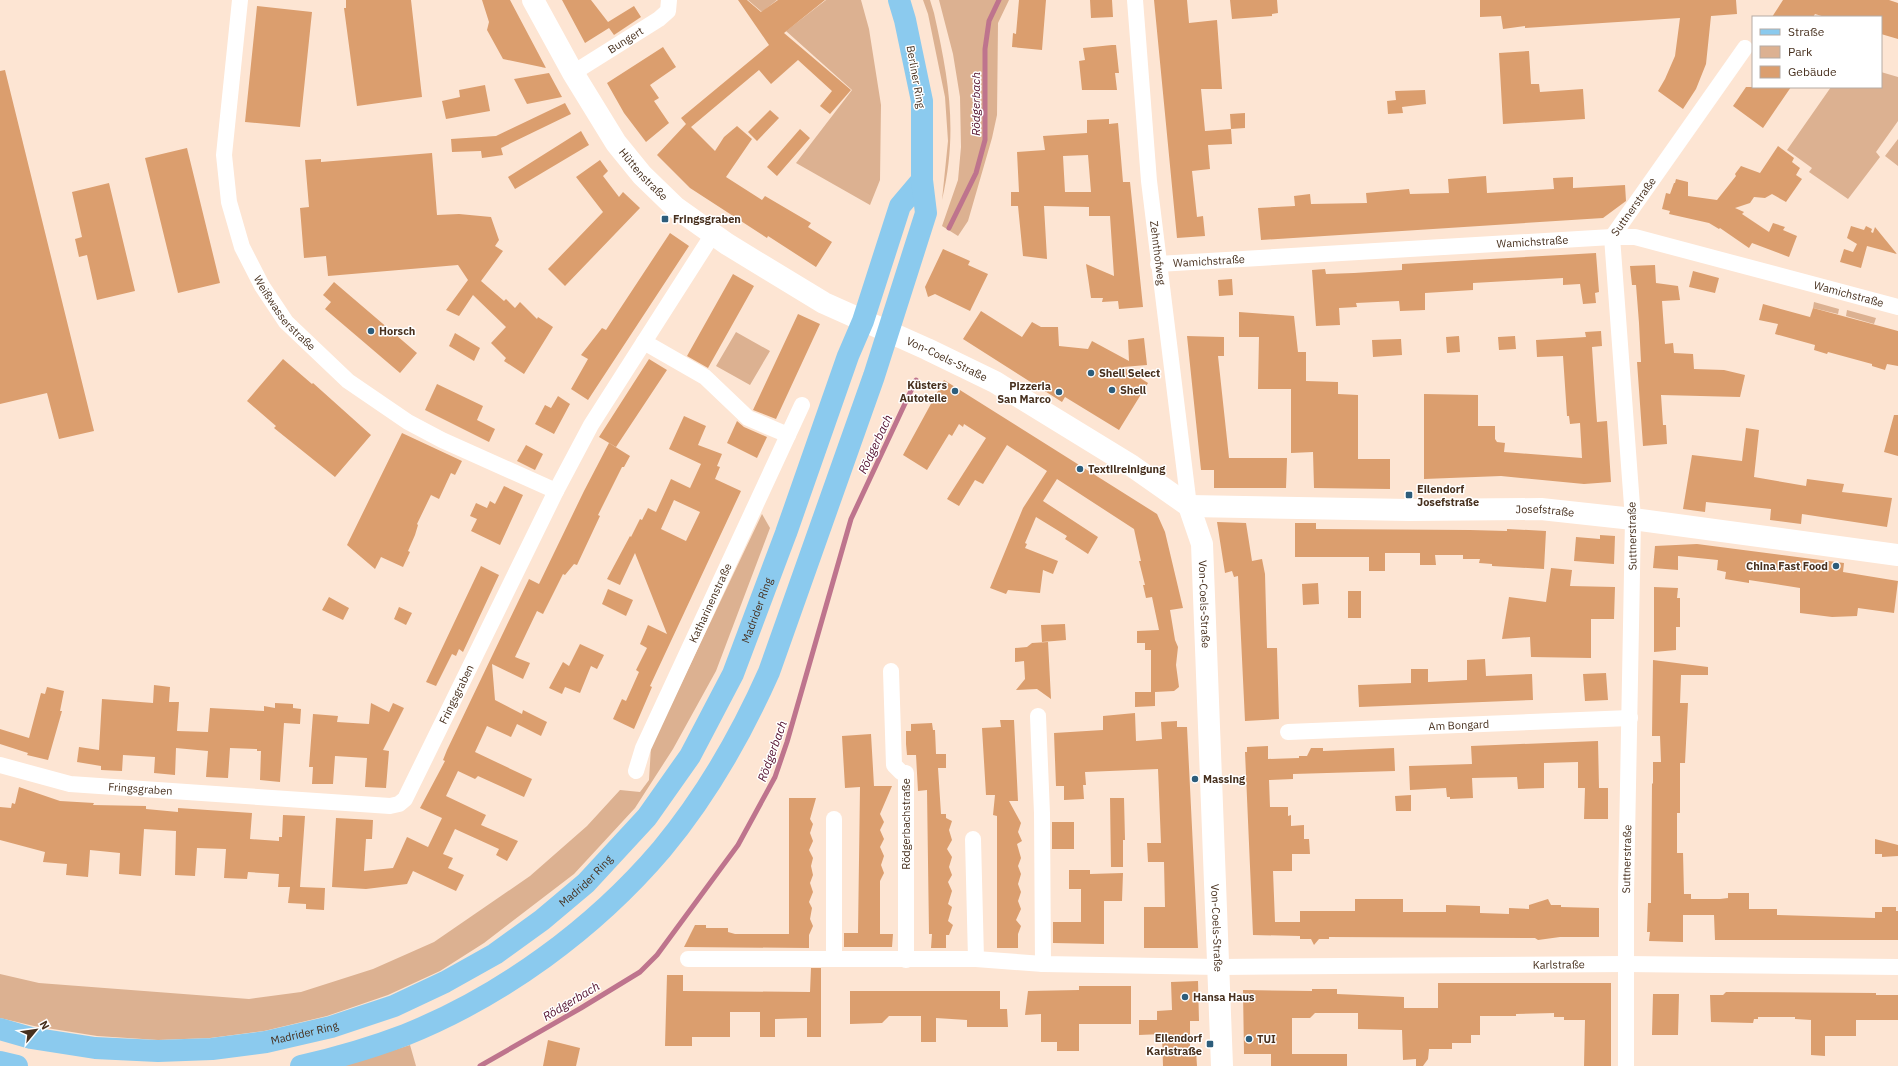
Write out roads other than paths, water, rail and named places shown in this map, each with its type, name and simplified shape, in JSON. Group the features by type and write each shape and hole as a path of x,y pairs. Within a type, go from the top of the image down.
{"main road":[{"name":"Berliner Ring","path":"876,326 900,206 922,180 922,101 905,20 899,0"},
{"name":"Madrider Ring","path":"0,1029 31,1038 95,1048 158,1052 266,1042 331,1027 394,1006 444,982 495,954 542,920 586,883 647,817 694,750 734,674 786,534 848,356 876,326"},
{"path":"301,1066 340,1056 404,1035 456,1012 504,984 552,952 608,905 661,849 717,772 758,697 772,664 876,326"},
{"path":"0,1062 17,1066"}],"street":[{"name":"Weißwasserstraße","path":"240,0 224,155 229,202 242,247 266,292 286,322 348,381 408,422 442,440 556,491"},
{"name":"Hüttenstraße","path":"533,0 616,144 642,175 676,207 713,234 824,303 876,326"},
{"name":"Bungert","path":"574,73 659,19 668,11 669,0"},
{"name":"Zehnthofweg","path":"1135,0 1149,181 1158,264 1189,506"},
{"name":"Suttnerstraße","path":"1626,1066 1626,892 1633,519 1612,237 1745,48"},
{"name":"Fringsgraben","path":"0,765 70,784 390,806 399,804 405,799 556,491 591,426 713,234"},
{"name":"Wamichstraße","path":"1158,264 1612,237 1635,237 1898,307"},
{"name":"Von-Coels-Straße","path":"876,326 995,382 1132,466 1189,506 1202,544 1222,1066"},
{"path":"644,342 705,377 748,418 788,435"},
{"name":"Katharinenstraße","path":"636,771 642,748 802,405"},
{"name":"Josefstraße","path":"1189,506 1409,510 1541,509 1633,519 1898,556"},
{"name":"Rödgerbachstraße","path":"891,671 894,765 900,772 906,773 906,960"},
{"path":"1038,716 1042,813 1043,964"},
{"name":"Am Bongard","path":"1288,732 1630,718"},
{"path":"834,819 834,958"},
{"path":"973,838 976,959"},
{"path":"688,959 976,959 1043,964 1219,967"},
{"name":"Karlstraße","path":"1219,967 1626,964 1898,966"}],"waterway":[{"name":"Rödgerbach","path":"949,228 976,173 985,140 985,49 989,21 999,0"},
{"name":"Rödgerbach","path":"480,1066 640,972 657,955 738,845 775,777 787,742 851,519 916,380"}],"place":[{"name":"Fringsgraben","path":"665,219"},
{"name":"Horsch","path":"371,331"},
{"name":"Shell Select","path":"1091,373"},
{"name":"Shell","path":"1112,390"},
{"name":"Küsters Autoteile","path":"955,391"},
{"name":"Pizzeria San Marco","path":"1059,392"},
{"name":"Textilreinigung","path":"1080,469"},
{"name":"Eilendorf Josefstraße","path":"1409,495"},
{"name":"China Fast Food","path":"1836,566"},
{"name":"Massing","path":"1195,779"},
{"name":"Hansa Haus","path":"1185,997"},
{"name":"TUI","path":"1249,1039"},
{"name":"Eilendorf Karlstraße","path":"1210,1044"}]}
